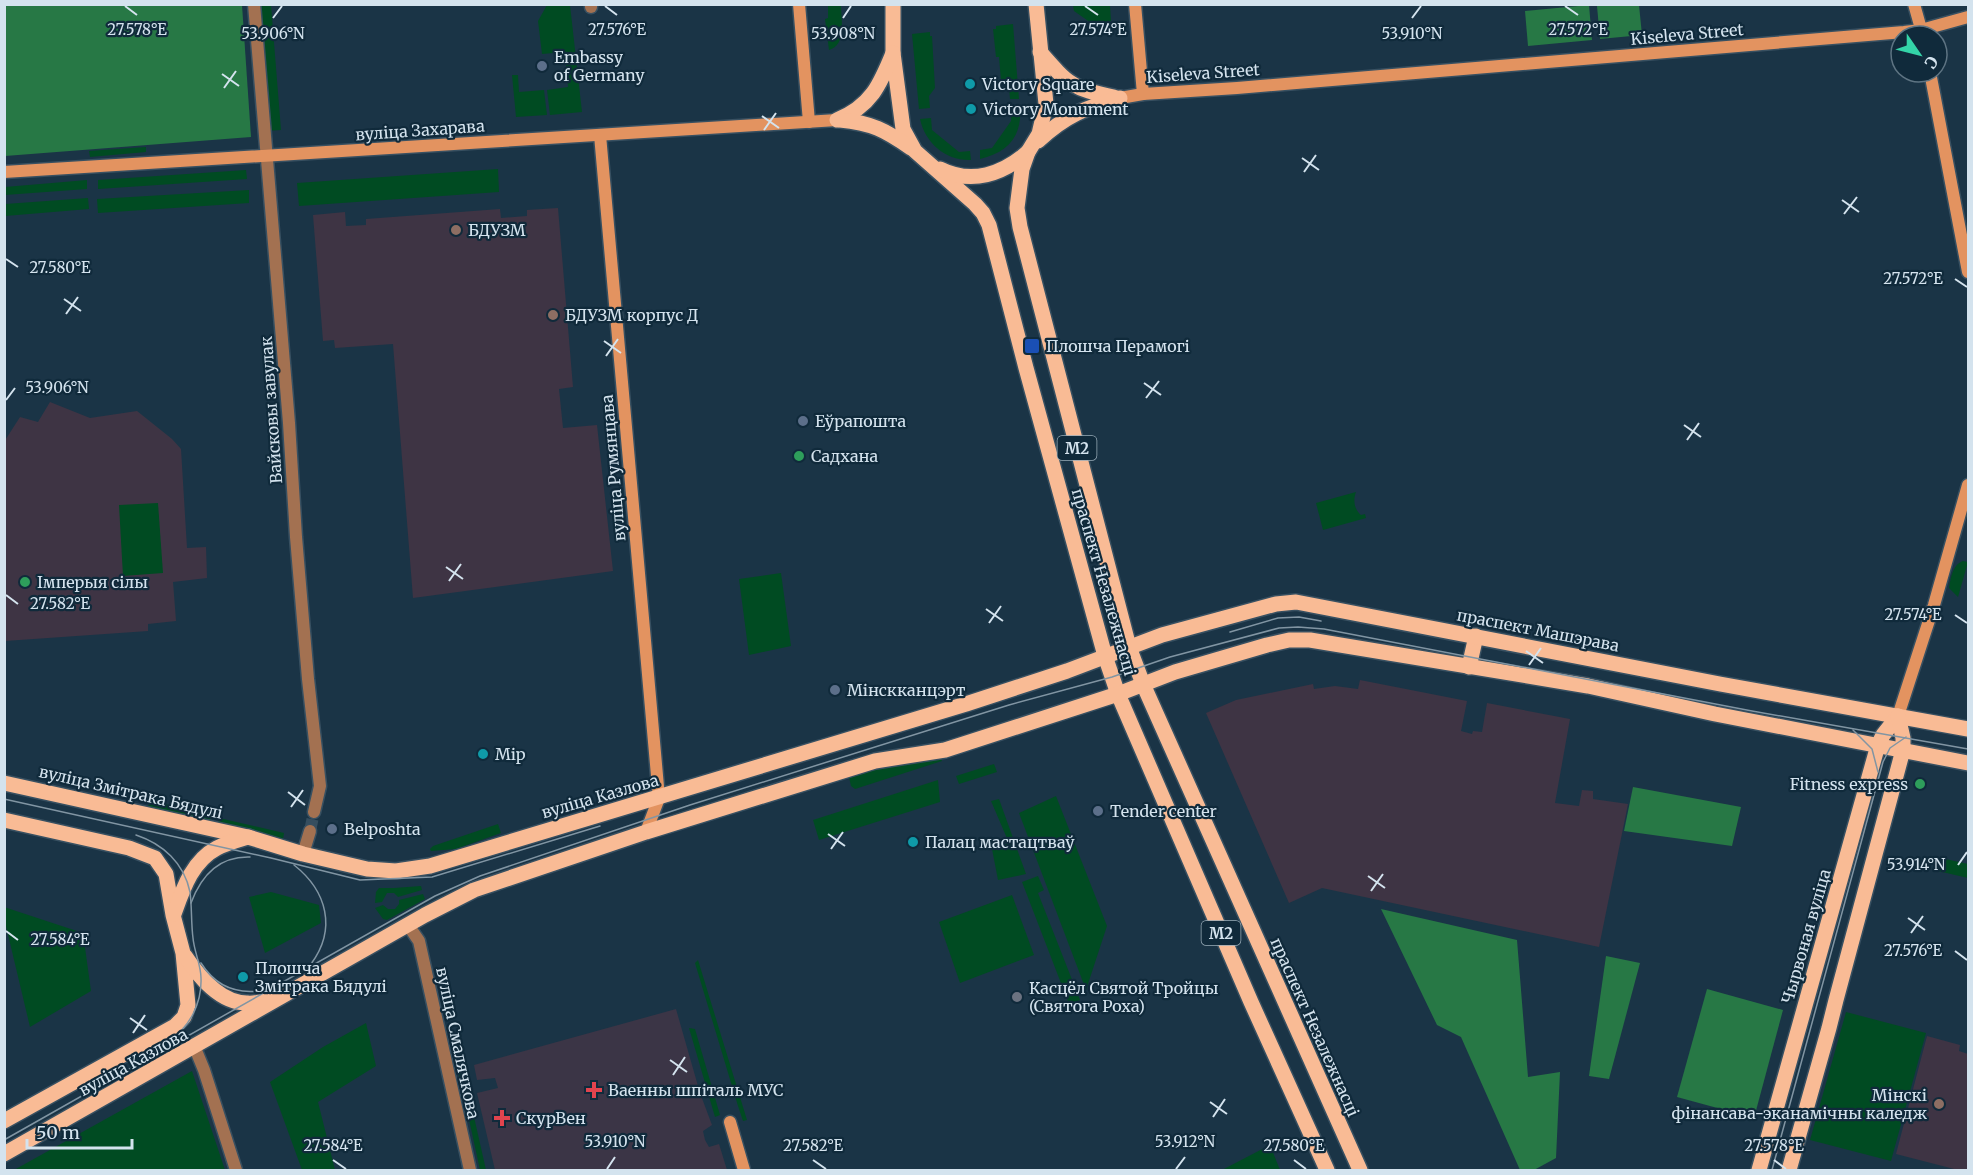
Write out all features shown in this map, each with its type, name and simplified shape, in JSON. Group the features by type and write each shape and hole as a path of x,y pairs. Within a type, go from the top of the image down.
{"main road":[{"name":"праспект Незалежнасці","path":"893,4 893,53 903,129 915,151 975,204 990,225 1029,380 1105,656 1118,694 1251,1002 1327,1170"},
{"name":"праспект Незалежнасці","path":"1036,4 1046,104 1042,125 1030,148 1019,186 1017,208 1129,647 1143,684 1360,1170"},
{"path":"1040,52 1069,83 1089,92 1120,98"},
{"path":"837,120 852,114 870,99 893,53"},
{"path":"1030,148 1065,118 1080,110 1120,98"},
{"path":"837,120 865,123 882,129 915,151"},
{"name":"М2","path":"932,165 954,175 983,176 1011,166 1030,148"},
{"name":"праспект Машэрава","path":"1105,656 1162,635 1276,603 1296,602 1968,729"},
{"path":"1469,667 1476,636"},
{"path":"1118,694 1175,672 1289,640 1310,640 1588,686 1715,714 1968,762"},
{"name":"вуліца Казлова","path":"248,837 303,854 367,869 396,871 430,866 463,858 524,837 966,704 1105,656"},
{"name":"вуліца Казлова","path":"4,1154 474,890 646,832 875,761 945,750 1118,694"},
{"name":"Чырвоная вуліца","path":"1759,1170 1878,746 1883,735 1898,716"},
{"name":"Чырвоная вуліца","path":"1789,1170 1903,750 1898,716"},
{"name":"вуліца Змітрака Бядулі","path":"4,783 248,837"},
{"path":"4,820 129,848 155,858 166,874 173,915"},
{"path":"173,915 186,880 196,866 218,847 248,837"},
{"name":"вуліца Казлова","path":"4,1121 175,1026 184,1017 188,1005 183,953 173,915"},
{"name":"вуліца Казлова","path":"183,953 193,969 217,993 231,1000 247,1003 277,999"}],"street":[{"name":"Вайсковы завулак","path":"254,4 308,680 320,786 314,812"},
{"path":"799,4 809,122"},
{"path":"1135,4 1143,94"},
{"path":"1914,4 1920,24"},
{"name":"Kiseleva Street","path":"1946,24 1968,16"},
{"name":"Kiseleva Street","path":"1120,98 1143,94 1889,36"},
{"path":"1932,84 1968,272"},
{"name":"вуліца Захарава","path":"4,172 837,120"},
{"name":"вуліца Румянцава","path":"600,135 659,798"},
{"name":"Чырвоная вуліца","path":"1898,716 1934,605 1968,485"},
{"path":"646,832 659,798"},
{"path":"303,854 310,831"},
{"name":"вуліца Смалячкова","path":"408,926 419,941 470,1170"},
{"path":"195,1048 236,1170"},
{"path":"730,1122 744,1170"}],"shaded area":[{"path":"558,208 573,387 559,389 563,428 597,425 613,571 413,598 393,344 335,348 334,340 323,341 313,215 345,212 346,226 366,225 366,219 500,209 501,218 527,216 527,210"},
{"path":"50,402 90,418 137,411 181,449 187,548 206,547 207,578 173,582 176,621 148,624 148,631 5,641 4,442 20,417 38,422"},
{"path":"1360,680 1467,701 1461,731 1472,734 1473,731 1482,732 1487,703 1570,719 1555,803 1579,806 1582,790 1593,791 1593,799 1628,804 1599,947 1322,888 1289,903 1206,713 1236,700 1313,684 1314,689 1335,686 1358,689"},
{"name":"Ваенны шпіталь МУС","path":"676,1009 700,1093 712,1125 703,1131 705,1140 709,1147 719,1144 727,1170 495,1170 477,1093 498,1088 495,1078 477,1080 474,1065"},
{"name":"Мінскі фінансава-эканамічны каледж","path":"1927,1036 1960,1045 1959,1051 1968,1054 1968,1170 1958,1170 1896,1154"}],"green space":[{"path":"5,4 242,5 251,137 5,156"},
{"path":"257,5 271,5 281,130 266,131"},
{"path":"547,5 570,5 582,112 550,115 547,90 568,87 565,52 542,54 538,21"},
{"path":"824,5 841,5 841,38 835,47 829,50 825,19 828,18 828,6"},
{"path":"1073,5 1110,5 1111,21 1094,25 1074,11"},
{"path":"1589,5 1592,40 1528,46 1525,11"},
{"path":"1639,5 1642,35 1600,39 1597,6"},
{"path":"1013,24 1019,99 1010,99 1009,87 1001,81 993,29 996,29 996,26"},
{"path":"930,32 935,88 929,96 930,108 919,109 912,34"},
{"path":"512,75 518,75 519,92 544,90 547,115 516,117"},
{"path":"1020,109 1018,128 1011,142 998,153 980,159 980,150 992,148 1011,121 1011,110"},
{"path":"931,118 932,130 959,152 970,151 971,160 962,160 945,154 932,143 920,119"},
{"path":"146,147 146,152 90,157 89,151"},
{"path":"498,169 499,192 299,206 297,183"},
{"path":"246,170 247,179 98,189 98,180"},
{"path":"87,180 87,189 5,195 5,187"},
{"path":"249,190 249,203 98,213 97,199"},
{"path":"88,198 89,209 5,216 5,204"},
{"path":"1356,492 1354,501 1356,507 1361,515 1365,514 1366,518 1323,530 1316,503"},
{"path":"158,503 163,573 123,576 119,505"},
{"path":"1963,561 1968,562 1958,597 1949,588 1954,569"},
{"path":"781,573 791,646 749,655 739,579"},
{"path":"941,759 942,761 855,789 851,786 849,777 890,765"},
{"path":"994,764 997,772 959,784 956,776"},
{"path":"938,780 940,802 819,840 813,820"},
{"path":"1633,787 1741,807 1732,846 1624,831"},
{"path":"1056,796 1107,926 1086,990 1019,813"},
{"path":"999,799 1026,874 998,880 992,849 1009,843 991,801"},
{"path":"152,801 211,815 210,821 147,807"},
{"path":"219,818 284,833 283,839 218,823"},
{"path":"498,824 501,833 456,849 431,851 430,849 433,846"},
{"path":"1941,858 1968,864 1968,878 1938,871"},
{"path":"1038,876 1044,890 1038,893 1080,1000 1069,1004 1022,882"},
{"path":"421,886 422,890 398,897 394,893 387,893 382,902 375,903 376,892 379,888"},
{"path":"271,892 319,905 321,923 265,953 249,897"},
{"path":"423,894 425,899 387,920 383,919 375,908 383,905 388,909 395,909 399,900"},
{"path":"1012,895 1034,955 960,983 939,922"},
{"path":"4,907 83,933 91,991 30,1027 5,922"},
{"path":"1381,909 1517,940 1528,1077 1560,1072 1556,1158 1534,1170 1520,1170 1461,1037 1437,1025"},
{"path":"1606,956 1640,963 1609,1079 1589,1076"},
{"path":"698,960 747,1120 743,1121 738,1106 695,963"},
{"path":"1707,989 1783,1010 1754,1118 1677,1097"},
{"path":"1846,1012 1926,1033 1891,1161 1810,1140"},
{"path":"366,1023 376,1066 318,1102 335,1170 302,1170 270,1082 323,1047"},
{"path":"689,1028 695,1029 720,1115 715,1117"},
{"path":"463,1068 486,1170 480,1170 458,1069"},
{"path":"192,1071 225,1170 14,1170"},
{"path":"1270,1145 1280,1170 1222,1170"}],"tunnel":[{"path":"310,831 314,812"}],"tram line":[{"path":"1230,632 1278,618 1299,617 1321,621"},
{"path":"4,1140 435,896 480,876 690,805 1009,705 1112,677 1170,657 1279,628 1324,629 1752,711 1968,749"},
{"path":"1853,730 1872,749 1878,772"},
{"path":"1772,1170 1883,762 1890,748 1906,737"},
{"path":"4,799 360,880 432,877 600,826"},
{"path":"136,835 155,844 171,856 183,872 190,892 193,938 201,973 201,987 197,1005 189,1021 169,1040"},
{"path":"191,903 200,884 220,864 229,860 250,857"},
{"path":"294,865 314,887 325,911 324,937 311,964"},
{"path":"201,963 214,978 228,987 246,991 265,990"}],"place":[{"name":"Embassy of Germany","path":"542,66"},
{"name":"Victory Square","path":"970,84"},
{"name":"Victory Monument","path":"971,109"},
{"name":"БДУЗМ","path":"456,230"},
{"name":"БДУЗМ корпус Д","path":"553,315"},
{"name":"Плошча Перамогі","path":"1032,346"},
{"name":"Еўрапошта","path":"803,421"},
{"name":"Садхана","path":"799,456"},
{"name":"Імперыя сілы","path":"25,582"},
{"name":"Мінскканцэрт","path":"835,690"},
{"name":"Мір","path":"483,754"},
{"name":"Fitness express","path":"1920,784"},
{"name":"Tender center","path":"1098,811"},
{"name":"Belposhta","path":"332,829"},
{"name":"Палац мастацтваў","path":"913,842"},
{"name":"Плошча Змітрака Бядулі","path":"243,977"},
{"name":"Касцёл Святой Тройцы (Святога Роха)","path":"1017,997"},
{"name":"Ваенны шпіталь МУС","path":"594,1090"},
{"name":"Мінскі фінансава-эканамічны каледж","path":"1939,1104"},
{"name":"СкурВен","path":"502,1118"}]}
